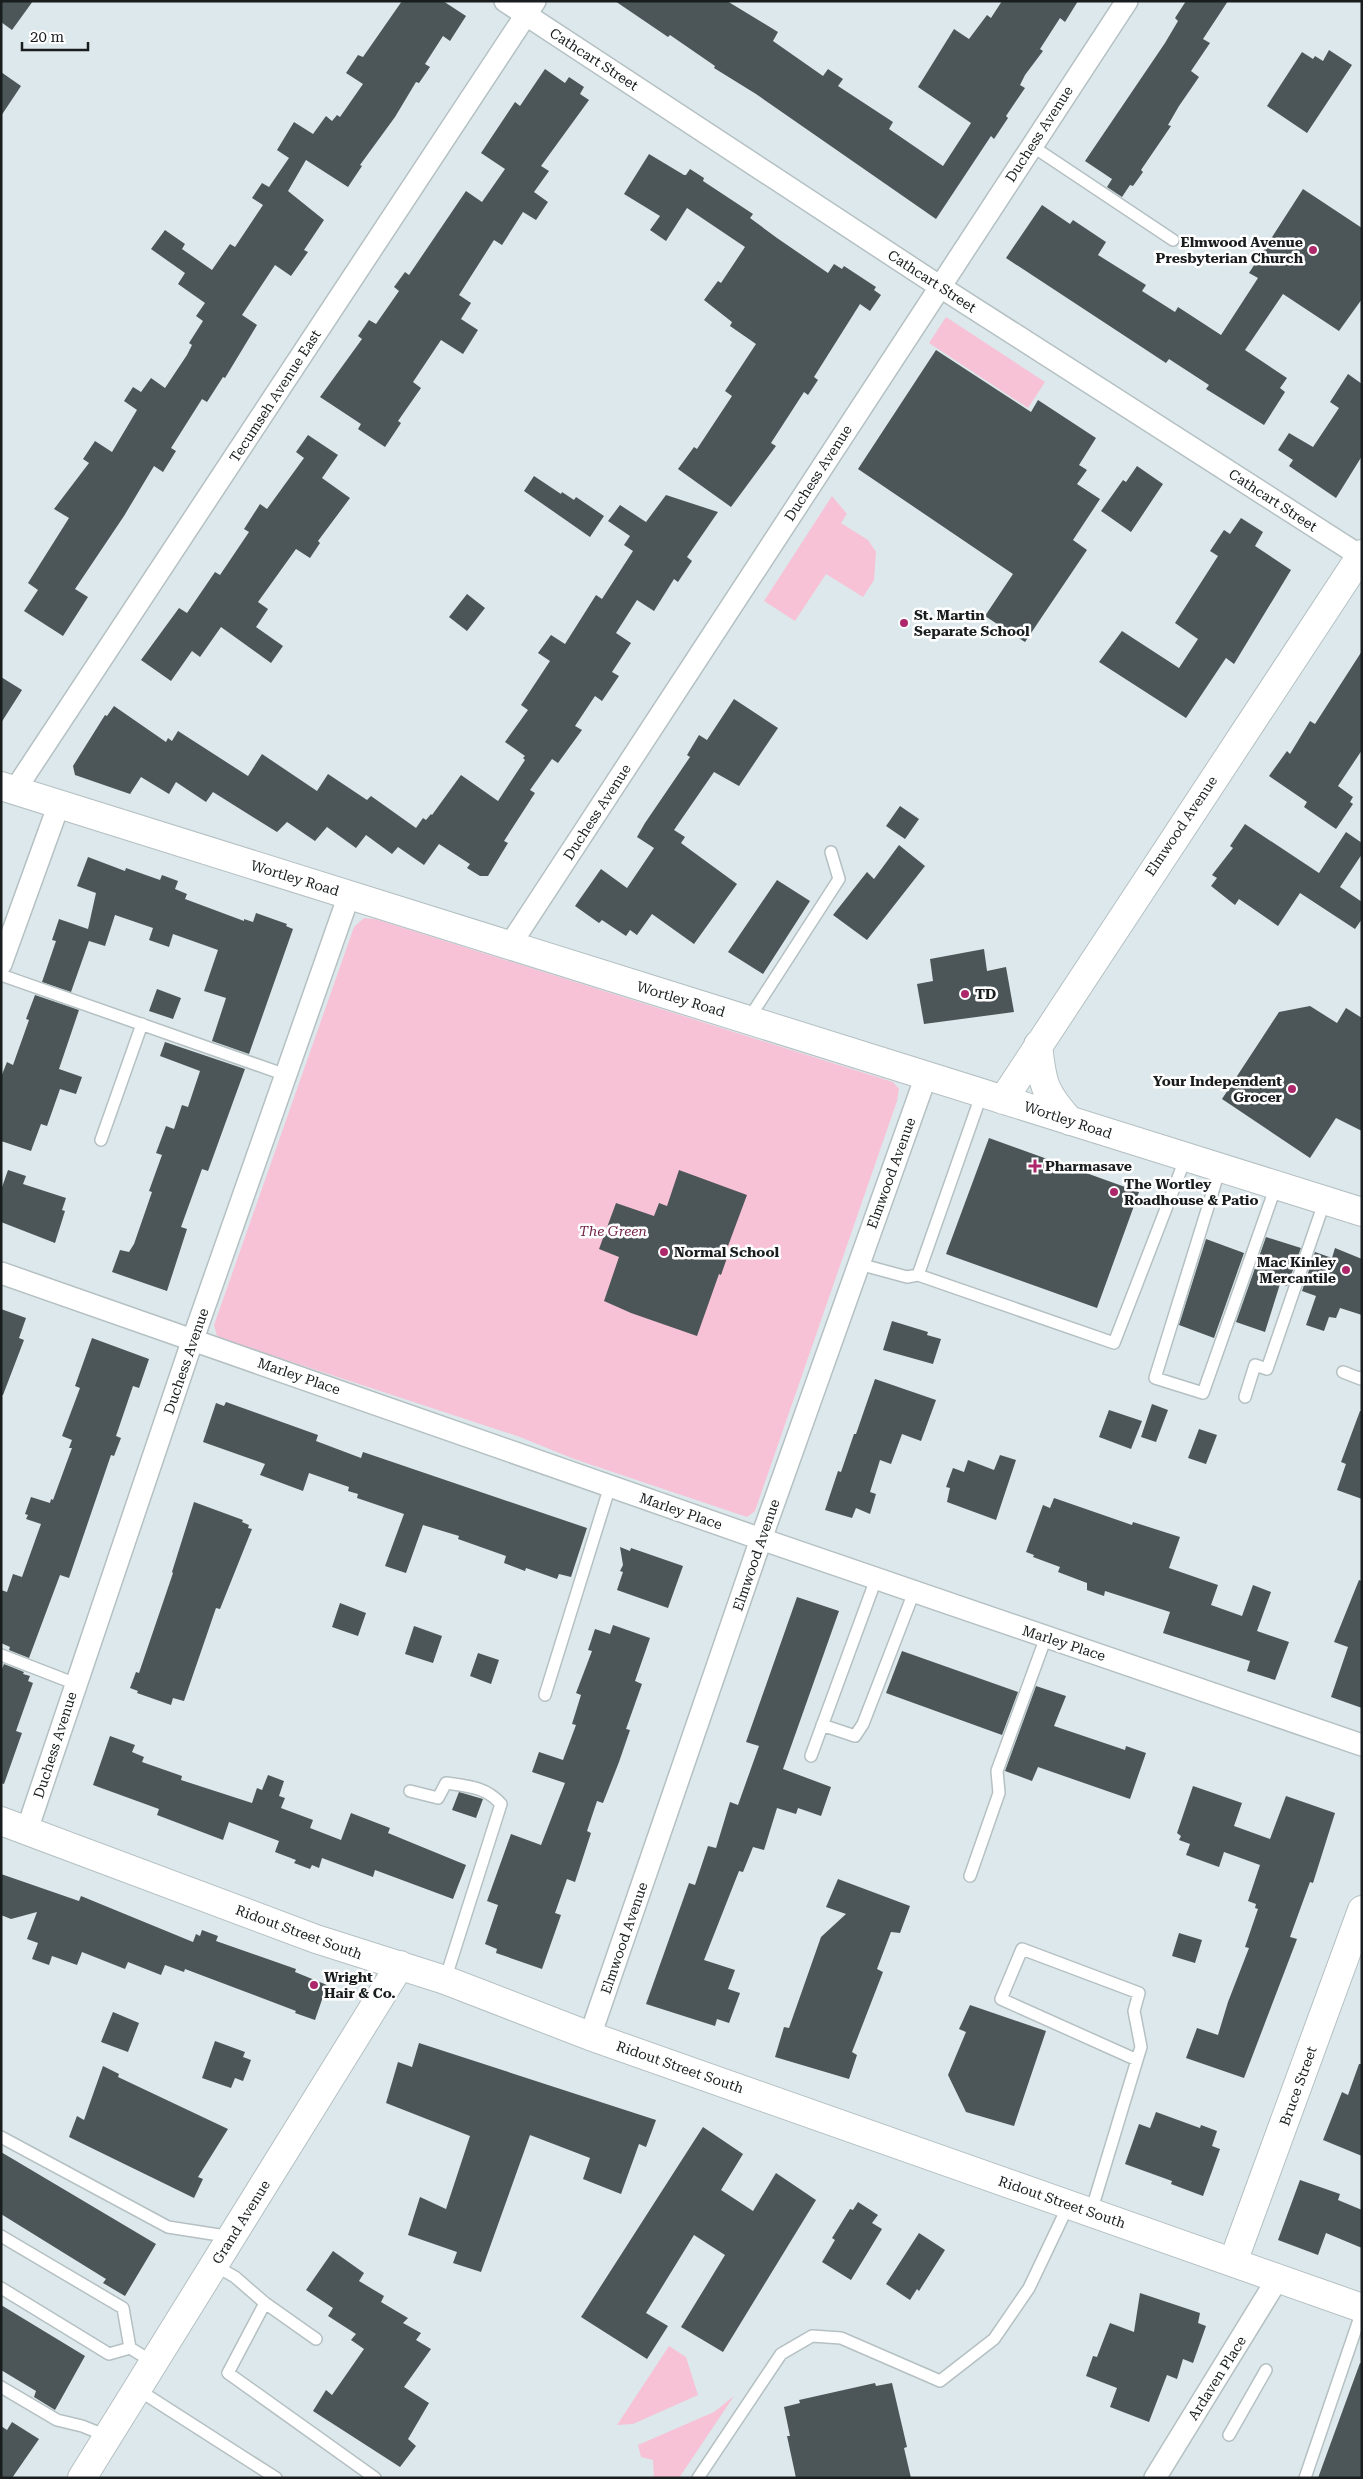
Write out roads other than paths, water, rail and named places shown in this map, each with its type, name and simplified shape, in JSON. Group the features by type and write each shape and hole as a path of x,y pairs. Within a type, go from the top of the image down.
{"street":[{"name":"Cathcart Street","path":"505,1 530,8 939,286 1361,556"},
{"name":"Duchess Avenue","path":"510,945 1127,1"},
{"name":"Tecumseh Avenue East","path":"8,788 530,8"},
{"name":"Elmwood Avenue","path":"993,1096 1038,1045 1361,556"},
{"name":"Wortley Road","path":"8,788 1362,1212"},
{"path":"1,964 59,804"},
{"name":"Duchess Avenue","path":"27,1830 193,1339 349,895"},
{"path":"1038,1045 1042,1079 1045,1087 1051,1101 1070,1121"},
{"name":"Elmwood Avenue","path":"590,2036 761,1540 926,1076"},
{"name":"Marley Place","path":"1,1273 761,1540 1362,1745"},
{"name":"Ridout Street South","path":"1,1821 325,1942 445,1980 590,2036 1362,2309"},
{"name":"Bruce Street","path":"1233,2262 1362,1910"},
{"name":"Grand Avenue","path":"82,2478 400,1966"},
{"name":"Ardaven Place","path":"1155,2478 1278,2278"}],"lane":[{"path":"1032,146 1173,240"},
{"path":"748,1020 839,879 831,852"},
{"path":"1,975 286,1075"},
{"path":"101,1140 142,1024"},
{"path":"918,1275 993,1096"},
{"path":"859,1264 907,1278 918,1275 1114,1343 1186,1157"},
{"path":"1220,1168 1154,1378 1203,1393 1276,1186"},
{"path":"1245,1397 1255,1365 1267,1369 1325,1200"},
{"path":"1343,1372 1361,1379 1362,1376"},
{"path":"545,1695 610,1486"},
{"path":"811,1756 876,1579"},
{"path":"822,1725 855,1736 864,1724 914,1592"},
{"path":"970,1876 999,1793 996,1771 1046,1637"},
{"path":"1,1655 76,1684"},
{"path":"410,1791 438,1798 446,1783 475,1787 492,1794 501,1804 445,1980"},
{"path":"698,2478 781,2354 812,2336 841,2338 940,2381 994,2339 1080,2208 1137,2060 1141,2047 1134,2012 1139,1993 1022,1949 1001,1999 1137,2060"},
{"path":"1,2137 168,2227 232,2237"},
{"path":"1,2236 123,2308 130,2348"},
{"path":"214,2265 235,2277 265,2303 316,2339"},
{"path":"1,2288 109,2354 130,2348 153,2362"},
{"path":"265,2303 228,2373 375,2478"},
{"path":"1305,2478 1362,2309"},
{"path":"1229,2435 1266,2370"},
{"path":"1,2387 57,2420 82,2426 108,2436"},
{"path":"137,2389 276,2478"}],"place":[{"name":"Elmwood Avenue Presbyterian Church","path":"1313,250"},
{"name":"St. Martin Separate School","path":"904,623"},
{"name":"TD","path":"965,994"},
{"name":"Your Independent Grocer","path":"1292,1089"},
{"name":"Pharmasave","path":"1035,1166"},
{"name":"The Wortley Roadhouse & Patio","path":"1114,1192"},
{"name":"Normal School","path":"664,1252"},
{"name":"Mac Kinley Mercantile","path":"1346,1270"},
{"name":"Wright Hair & Co.","path":"314,1985"}],"park label":[{"name":"The Green","path":"613,1231"}]}
